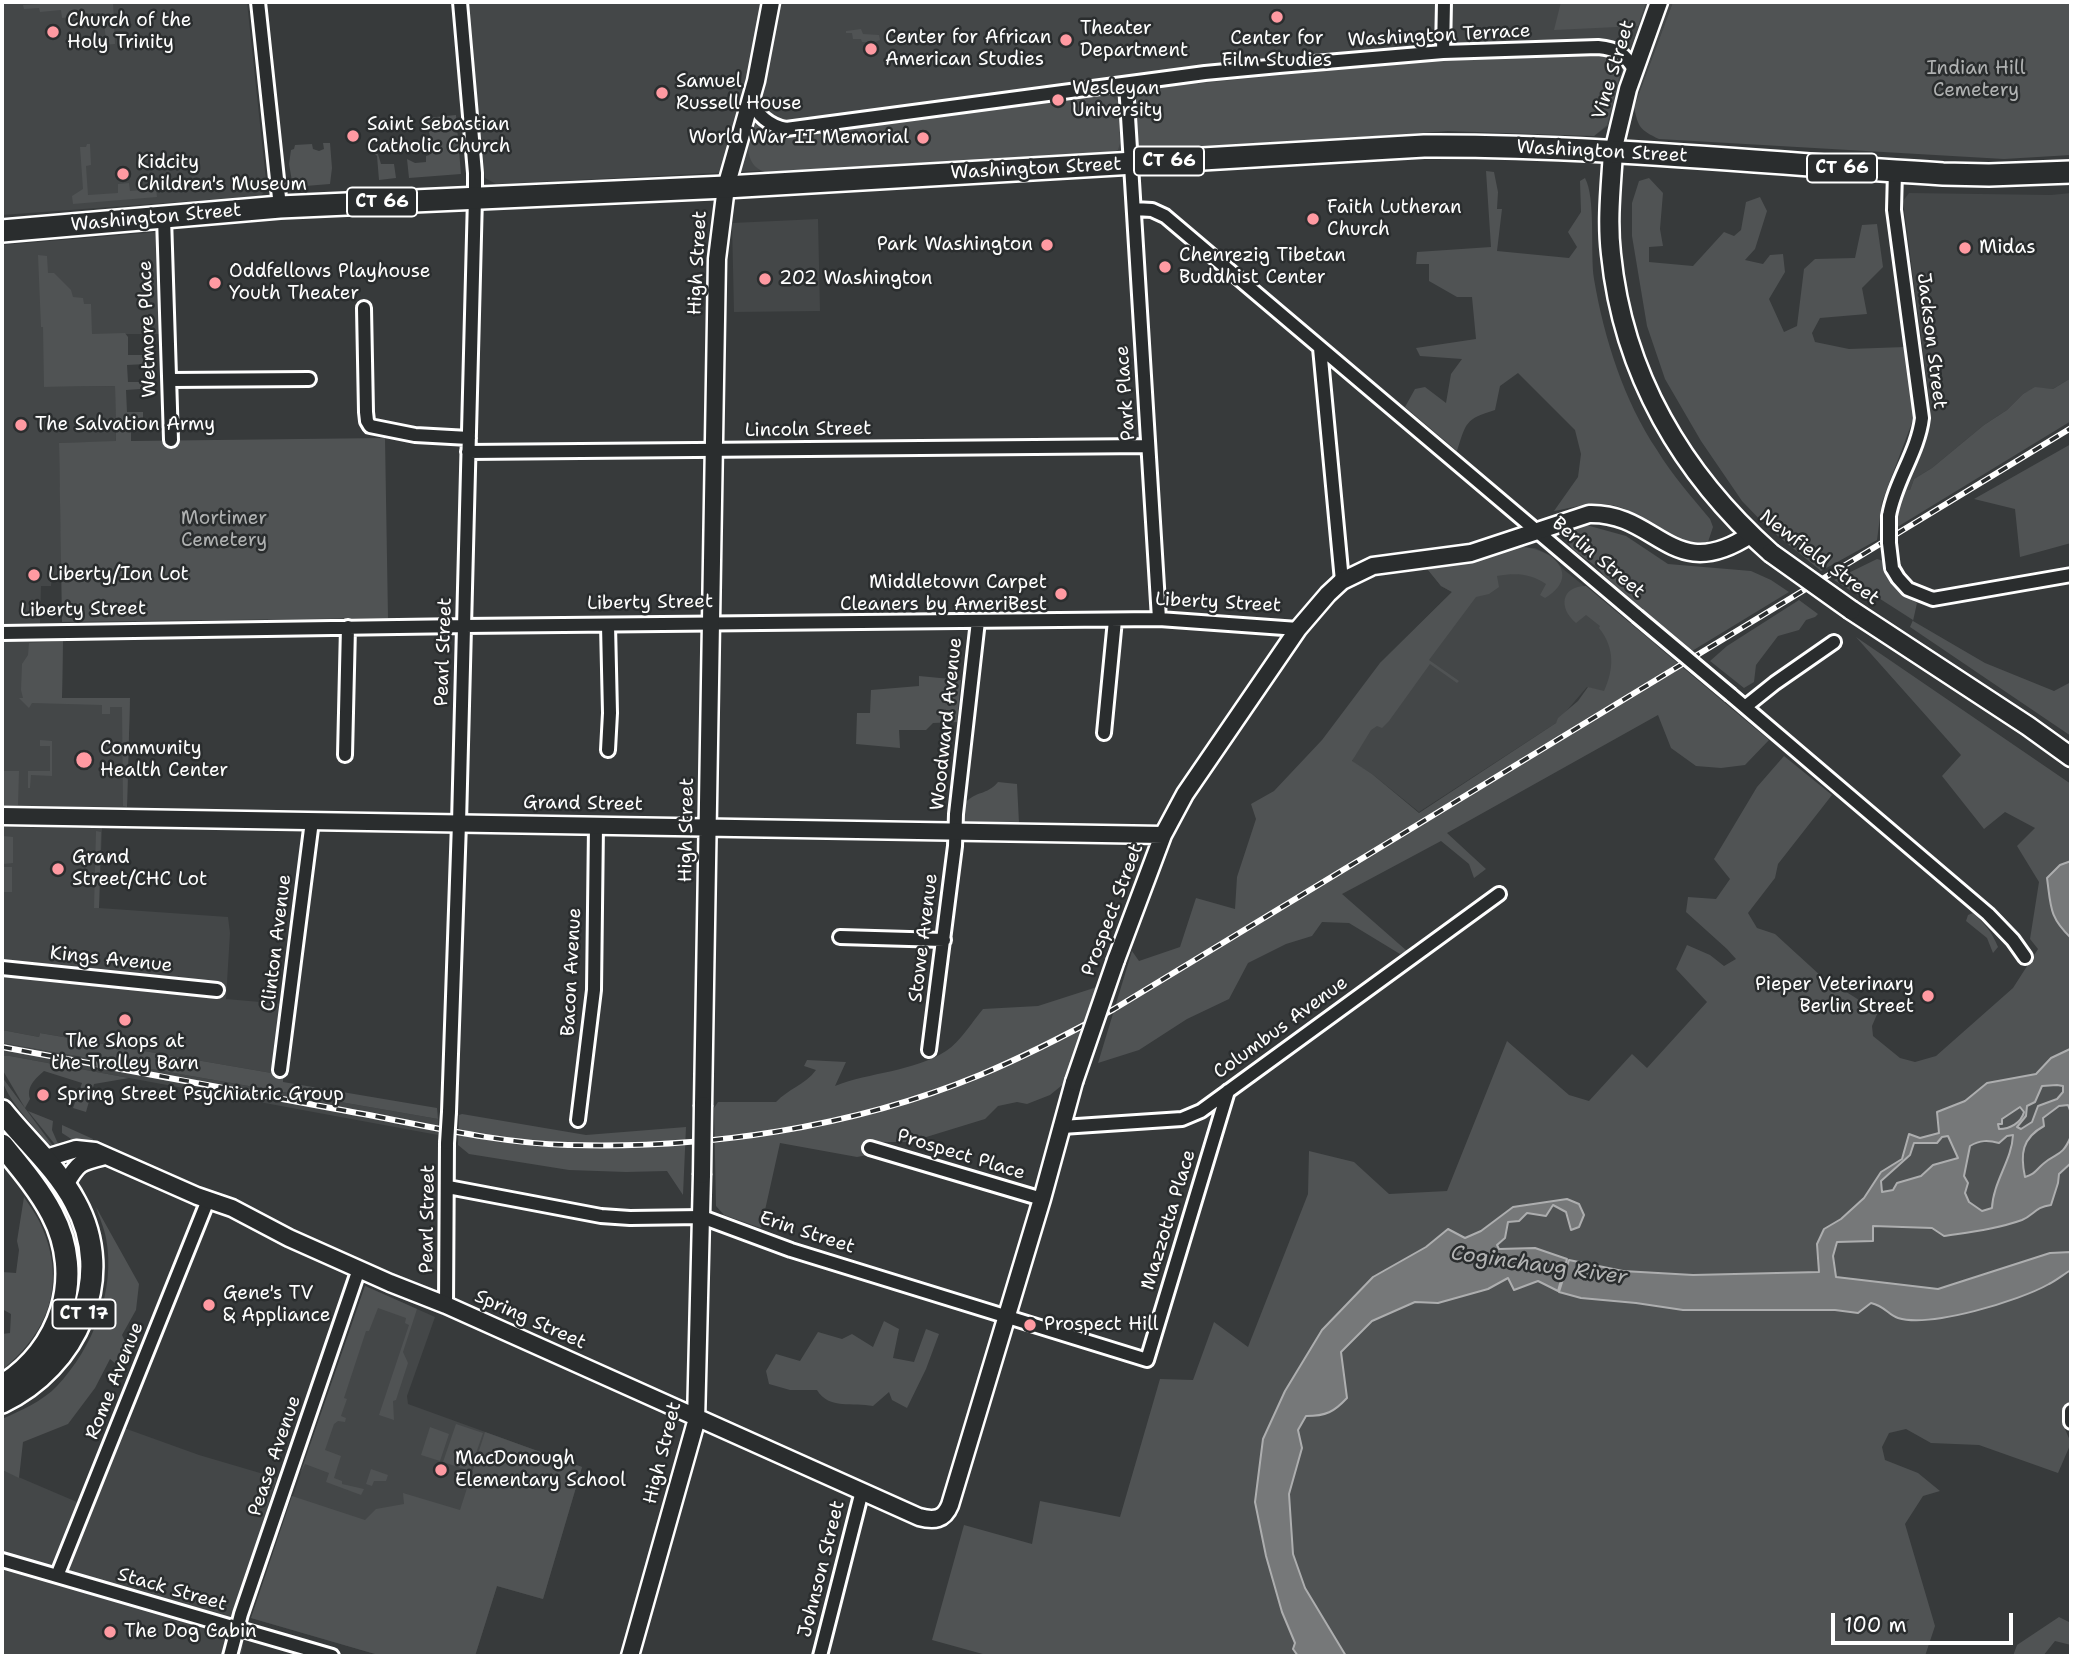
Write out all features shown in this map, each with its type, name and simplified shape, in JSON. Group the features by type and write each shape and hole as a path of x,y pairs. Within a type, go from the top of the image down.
{"highway":[{"name":"Washington Street","path":"2,231 280,207 726,187 1424,146 1613,152 1989,175 2071,172"},
{"name":"CT 17","path":"2,1111 65,1185 83,1219 93,1276 87,1304 75,1336 56,1363 27,1388 2,1402"},
{"name":"CT 17","path":"2,1145 29,1178 52,1214 64,1247 68,1274 65,1302 50,1339 28,1366 2,1386"}],"main road":[{"name":"Newfield Street","path":"1613,152 1610,196 1611,251 1619,305 1635,358 1657,411 1687,462 1726,510 1771,553 1851,610 2067,754"}],"street":[{"path":"258,2 280,207"},
{"name":"Pearl Street","path":"446,1305 447,1143 459,823 475,197 460,2"},
{"name":"High Street","path":"630,1656 696,1417 702,1217 717,259 726,187 751,99 771,2"},
{"path":"1443,52 1444,2"},
{"name":"Vine Street","path":"1613,152 1634,69 1658,2"},
{"name":"Washington Terrace","path":"751,99 758,113 777,128 786,129 1218,72 1443,52 1598,47 1624,54 1634,69"},
{"name":"Park Place","path":"1126,85 1159,620"},
{"name":"Jackson Street","path":"1895,171 1894,211 1922,418 1918,435 1893,495 1889,516 1892,568 1909,589 1933,599 2071,575"},
{"name":"Berlin Street","path":"1134,209 1152,209 1165,216 1988,914 2025,957"},
{"name":"Wetmore Place","path":"164,217 170,440"},
{"path":"364,308 366,412 370,426 415,435 469,438"},
{"path":"1320,348 1342,581 1373,566 1471,553 1572,518 1604,513 1632,523 1679,551 1710,553 1723,550 1750,535"},
{"path":"170,380 309,379"},
{"name":"Lincoln Street","path":"468,452 1149,446"},
{"name":"Prospect Street","path":"939,1519 950,1505 1042,1199 1074,1082 1163,835 1198,774 1297,629 1342,581"},
{"path":"1104,733 1115,620"},
{"name":"Liberty Street","path":"2,633 1115,620 1159,620 1297,629"},
{"name":"Woodward Avenue","path":"956,831 978,621"},
{"path":"608,625 608,750"},
{"path":"345,755 348,627"},
{"path":"1745,707 1835,642"},
{"name":"Grand Street","path":"2,816 1163,835"},
{"name":"Clinton Avenue","path":"281,1070 312,821"},
{"name":"Bacon Avenue","path":"578,1120 594,990 596,826"},
{"name":"Stowe Avenue","path":"929,1050 956,831"},
{"name":"Columbus Avenue","path":"1062,1128 1182,1119 1201,1111 1499,894"},
{"path":"840,937 944,940"},
{"name":"Kings Avenue","path":"2,968 217,990"},
{"name":"Mazzotta Place","path":"1147,1360 1228,1091"},
{"name":"Spring Street","path":"43,1159 83,1148 105,1156 244,1214 289,1238 446,1305 919,1517 939,1519"},
{"name":"Prospect Place","path":"870,1148 1042,1199"},
{"path":"65,1185 77,1165 89,1158 105,1156"},
{"name":"Erin Street","path":"448,1187 601,1216 702,1217 791,1250 1147,1360"},
{"name":"Rome Avenue","path":"57,1576 208,1200"},
{"name":"Pease Avenue","path":"230,1656 241,1614 359,1269"},
{"path":"2071,1411 2071,1422"},
{"name":"Johnson Street","path":"820,1656 862,1491"},
{"name":"Stack Street","path":"2,1560 332,1656"}],"shaded area":[{"path":"2,2 247,2 267,190 260,196 2,215"},
{"name":"Wesleyan University","path":"467,2 1673,2 1634,107 1594,136 1448,131 1147,152 1138,148 1111,153 496,184 485,178"},
{"path":"1909,193 2071,193 2071,378 2053,389 2035,388 2023,394 2007,410 1914,479 1910,490 1902,487 1923,443 1929,424 1930,405 1903,201"},
{"path":"818,219 820,311 734,312 732,223"},
{"path":"158,232 160,334 92,334 45,387 115,386 116,442 59,443 62,576 52,576 51,586 41,586 40,625 2,626 2,245"},
{"path":"1516,547 1535,548 1552,556 1563,569 1656,644 1604,692 1587,687 1556,723 1419,812 1372,774 1352,762 1380,663 1452,592 1441,586 1424,565 1470,562"},
{"path":"2,640 63,641 62,698 130,698 127,807 2,806"},
{"path":"2,827 102,828 99,908 228,917 230,933 226,999 295,1005 283,1075 40,1033 39,1037 2,1030"},
{"path":"2,1043 438,1119 438,1135 2,1056"},
{"name":"MacDonough Elementary School","path":"365,1286 435,1317 407,1396 408,1404 582,1467 543,1599 497,1586 475,1656 382,1656 251,1618"},
{"path":"124,1428 199,1455 277,1478 235,1611 243,1647 241,1656 2,1656 2,1470 91,1508"}],"green space":[{"path":"113,2 115,44 102,45 102,42 106,41 103,13 71,14 70,17 62,18 61,10 40,12 39,8 24,9 23,5"},
{"path":"1561,2 1646,2 1638,26 1554,30"},
{"name":"Indian Hill Cemetery","path":"1673,2 2071,2 2071,155 2004,159 1659,139 1641,127 1634,107"},
{"path":"861,29 863,34 879,35 880,40 862,42 861,39 853,39 852,33 846,33"},
{"path":"1613,54 1622,66 1607,125 1594,136 1448,131 1147,152 1139,148 1136,142 1133,105 1138,93 1143,89 1444,59"},
{"path":"1111,95 1118,102 1120,143 1118,150 1111,153 765,172 753,163 748,150 755,122 771,132 786,136"},
{"path":"456,115 461,174 409,178 407,159 415,163 426,162 426,156 429,155 428,142 431,141 426,118"},
{"path":"323,143 330,143 330,184 293,187 289,164 291,150 295,145 312,144 313,149 319,151 324,149"},
{"path":"90,144 91,165 86,166 88,195 118,193 118,184 129,183 130,191 156,189 157,197 73,204 72,196 83,189 80,147 86,147"},
{"path":"375,154 378,154 381,164 394,164 396,178 379,180"},
{"path":"1486,171 1494,172 1498,192 1497,209 1502,209 1497,251 1569,258 1577,247 1568,232 1581,212 1580,181 1585,178 1592,212 1594,279 1603,324 1617,368 1645,431 1669,468 1710,519 1713,527 1708,542 1696,545 1673,540 1630,511 1611,505 1587,505 1554,511 1578,477 1581,454 1575,430 1518,373 1500,386 1495,410 1468,423 1457,451 1405,407 1415,389 1425,387 1446,403 1451,374 1462,359 1420,356 1416,348 1476,339 1472,297 1457,297 1429,281 1429,264 1416,264 1417,252 1491,247"},
{"path":"1649,178 1663,193 1660,229 1663,246 1649,247 1649,262 1693,266 1724,232 1734,236 1741,230 1746,202 1760,197 1767,211 1755,249 1745,260 1763,264 1770,255 1783,254 1785,272 1769,299 1784,332 1797,326 1804,269 1815,259 1855,258 1862,225 1877,224 1883,267 1862,288 1867,314 1820,318 1812,333 1815,342 1849,349 1905,347 1913,399 1913,420 1882,502 1877,540 1821,571 1767,527 1742,501 1701,441 1665,379 1647,326 1632,236 1632,203 1639,181"},
{"name":"Mortimer Cemetery","path":"38,255 47,256 48,273 54,273 71,290 73,297 83,298 84,304 91,304 92,334 125,333 128,337 128,355 146,355 146,364 127,365 128,382 144,382 140,389 126,390 127,412 143,412 143,418 131,418 131,441 385,438 388,618 62,622 59,443 116,441 115,386 44,387"},
{"path":"2071,378 2071,421 1894,529 1898,502 1904,489 1910,490 1914,479 2007,410 2023,394 2035,387 2053,389"},
{"path":"2071,444 2071,543 2020,557 2015,509 1974,499"},
{"path":"1579,523 1626,536 1668,564 1751,571 1789,592 1692,651 1570,545 1566,539 1573,527"},
{"path":"1516,547 1540,551 1558,563 1562,580 1557,589 1545,598 1540,595 1546,584 1540,580 1522,575 1497,576 1499,587 1489,594 1476,597 1429,660 1459,681 1457,683 1430,664 1389,721 1382,728 1377,726 1371,730 1352,761 1419,813 1556,723 1588,687 1604,691 1610,675 1611,659 1608,643 1600,626 1586,615 1576,623 1566,611 1567,594 1578,587 1586,586 1769,740 1745,765 1721,768 1696,766 1671,748 1658,715 1447,833 1486,869 1474,878 1469,864 1441,841 1342,894 1407,951 1400,954 1349,923 1322,922 1312,936 1286,944 1248,963 1229,999 1187,1019 1139,1050 1098,1063 1132,951 1139,961 1180,947 1196,898 1235,909 1237,877 1256,819 1251,804 1274,791 1322,740 1380,663 1452,592 1441,586 1424,565 1470,562"},
{"path":"1877,559 1884,561 1897,585 1917,603 1913,621 1985,663 2054,691 2071,682 2071,736 1910,627 1913,620 1874,595 1865,600 1834,580"},
{"path":"1799,600 1818,614 1806,620 1799,630 1778,636 1756,665 1754,682 1744,688 1710,661 1727,646"},
{"path":"1856,637 2071,784 2071,1398 2062,1422 2071,1443 2058,1473 1979,1445 1931,1443 1906,1429 1889,1433 1882,1447 1885,1460 1918,1473 1940,1491 1923,1496 1905,1524 1935,1626 1925,1656 990,1656 932,1640 964,1525 1032,1544 1040,1501 1120,1517 1160,1379 1193,1380 1214,1322 1248,1347 1308,1194 1309,1151 1354,1162 1389,1194 1447,1191 1507,1041 1569,1095 1589,1101 1632,1054 1647,1068 1707,1002 1676,969 1687,945 1710,955 1724,966 1736,959 1686,912 1688,897 1716,899 1730,879 1714,859 1757,787 1784,756 1832,795 1778,864 1775,878 1748,913 1757,928 1775,934 1821,976 1878,1012 1872,1026 1873,1036 1900,1058 1915,1062 1936,1056 2013,988 2038,949 2030,939 2039,882 2017,846 2035,828 2005,812 1984,829 1942,776 1961,755","holes":["1569,1260 1623,1271 1683,1310 1636,1303"]},
{"path":"63,641 62,698 130,698 127,807 123,806 122,707 110,707 110,714 102,714 102,705 32,703 29,708 19,698 23,698 22,664 28,655 29,643"},
{"path":"919,676 961,680 957,722 933,723 926,730 899,730 900,748 856,744 857,713 870,713 871,690 919,686"},
{"path":"40,740 52,741 52,776 31,775 28,788 28,771 50,771 50,746 40,746"},
{"path":"2,771 19,771 18,805 2,805"},
{"path":"998,782 1017,784 1019,823 964,822 965,803"},
{"path":"96,831 101,832 99,908 94,908"},
{"path":"3,836 13,837 13,863 3,864"},
{"path":"2,867 12,867 12,892 4,892"},
{"path":"1973,913 1988,928 1996,942 1998,947 1993,953 1987,938 1966,921 1968,915"},
{"path":"1097,987 1066,1082 1050,1095 1027,1104 1017,1102 998,1106 985,1119 910,1142 874,1142 868,1155 857,1157 780,1143 761,1228 724,1215 716,1206 714,1108 718,1102 776,1102 807,1080 816,1070 804,1066 807,1060 846,1062 835,1086 906,1068 946,1051 983,1009 1038,1006"},
{"path":"2,1030 39,1037 40,1033 283,1075 283,1082 437,1108 438,1119 2,1043"},
{"path":"2,1056 129,1078 94,1084 86,1112 73,1108 82,1083 44,1071 30,1087 30,1099 25,1108 2,1069"},
{"path":"2,1077 53,1146 48,1144 14,1102"},
{"path":"28,1111 53,1121 52,1130 59,1146 57,1147"},
{"path":"459,1115 586,1135 686,1127 683,1195 667,1171 569,1170 469,1154 458,1145"},
{"path":"62,1125 93,1139 92,1142 76,1142 62,1133"},
{"path":"24,1197 49,1246 52,1286 42,1323 32,1339 2,1370 2,1334 10,1333 11,1314 2,1309 2,1272 16,1273 19,1250 17,1241"},
{"path":"96,1207 139,1284 136,1310 122,1335 131,1354 122,1369 110,1359 95,1388 68,1424 23,1442 19,1478 2,1470 2,1419 31,1405 57,1386 81,1354 99,1317 108,1278 108,1258 105,1234"},
{"path":"365,1286 417,1309 403,1352 408,1363 396,1400 393,1401 394,1420 379,1415 409,1325 405,1323 406,1318 378,1308 369,1331 366,1331 344,1398 347,1399 341,1416 346,1418 345,1422 338,1421 334,1424 325,1450 341,1456 334,1478 342,1481 342,1484 364,1489 361,1495 326,1482 329,1473 305,1464 300,1474"},
{"path":"884,1321 899,1329 893,1358 914,1362 926,1329 939,1334 907,1408 892,1400 889,1392 873,1406 842,1404 828,1400 817,1390 790,1390 769,1384 766,1371 776,1354 800,1361 818,1332 842,1339 852,1334 873,1347"},
{"path":"456,1424 483,1433 470,1471 443,1462"},
{"path":"430,1427 449,1434 440,1461 421,1455"},
{"name":"MacDonough Elementary School","path":"485,1432 582,1467 543,1599 497,1586 475,1656 382,1656 251,1618 292,1496 365,1520 376,1509 404,1504 403,1493 460,1510"},
{"path":"371,1469 388,1475 386,1481 374,1481 372,1486 366,1484"},
{"path":"2059,1617 2071,1623 2071,1645 2055,1641 2043,1656 2013,1656 2017,1645"}],"water":[{"path":"2071,861 2071,938 2055,917 2047,878 2060,865"},
{"path":"2070,1049 2071,1113 2068,1105 2059,1106 2043,1118 2044,1126 2031,1136 2024,1147 2023,1161 2025,1177 2062,1151 2071,1136 2071,1163 2059,1174 2051,1205 2041,1207 2026,1218 2013,1223 1944,1236 1932,1228 1873,1226 1873,1241 1837,1242 1833,1256 1836,1277 1938,1289 2050,1253 2071,1252 2071,1270 2035,1291 1974,1311 1912,1320 1895,1317 1871,1303 1858,1313 1835,1310 1683,1310 1581,1298 1559,1292 1569,1260 1623,1271 1693,1275 1819,1272 1817,1244 1824,1229 1841,1219 1864,1198 1881,1172 1902,1159 1909,1134 1920,1138 1939,1133 1937,1112 1965,1101 1987,1083 2036,1074 2051,1058","holes":["2042,1086 2063,1086 2063,1092 2057,1099 2038,1106 2032,1122 2021,1129 2017,1127 2026,1116 2027,1106 2035,1102","2020,1107 2024,1112 2014,1125 1999,1129 1998,1124 2002,1124 2002,1119","2013,1135 2012,1144 1992,1208 1982,1211 1969,1202 1965,1193 1968,1183 1964,1176 1970,1146 1984,1141 1999,1143 2007,1136","1948,1136 1958,1158 1933,1165 1921,1176 1897,1183 1893,1190 1882,1192 1881,1181 1910,1155 1914,1143 1937,1143 1942,1137"]},
{"name":"Coginchaug River","path":"1567,1199 1579,1204 1584,1215 1579,1227 1571,1230 1566,1212 1553,1205 1546,1216 1527,1213 1519,1221 1508,1222 1505,1238 1497,1245 1499,1249 1535,1248 1567,1259 1558,1291 1538,1281 1514,1290 1508,1278 1488,1289 1438,1303 1415,1302 1372,1321 1341,1352 1347,1398 1329,1412 1306,1416 1298,1430 1302,1448 1289,1494 1293,1554 1305,1588 1346,1656 1298,1656 1293,1649 1295,1643 1282,1612 1266,1556 1255,1502 1263,1439 1285,1391 1322,1330 1373,1277 1426,1247 1448,1229 1465,1238 1481,1231 1513,1207"}],"railway":[{"path":"2,1047 457,1132 513,1141 568,1145 725,1139 778,1131 881,1109 997,1068 1114,1009 2071,428"}],"place":[{"name":"Center for Film Studies","path":"1277,17"},
{"name":"Church of the Holy Trinity","path":"53,32"},
{"name":"Theater Department","path":"1066,40"},
{"name":"Center for African American Studies","path":"871,49"},
{"name":"Samuel Russell House","path":"662,93"},
{"name":"Wesleyan University","path":"1058,100"},
{"name":"Saint Sebastian Catholic Church","path":"353,136"},
{"name":"World War II Memorial","path":"923,138"},
{"name":"Kidcity Children's Museum","path":"123,174"},
{"name":"Faith Lutheran Church","path":"1313,219"},
{"name":"Park Washington","path":"1047,245"},
{"name":"Midas","path":"1965,248"},
{"name":"Chenrezig Tibetan Buddhist Center","path":"1165,267"},
{"name":"202 Washington","path":"765,279"},
{"name":"Oddfellows Playhouse Youth Theater","path":"215,283"},
{"name":"The Salvation Army","path":"21,425"},
{"name":"Liberty/Ion Lot","path":"34,575"},
{"name":"Middletown Carpet Cleaners by AmeriBest","path":"1061,594"},
{"name":"Community Health Center","path":"84,760"},
{"name":"Grand Street/CHC Lot","path":"58,869"},
{"name":"Pieper Veterinary Berlin Street","path":"1928,996"},
{"name":"The Shops at the Trolley Barn","path":"125,1020"},
{"name":"Spring Street Psychiatric Group","path":"43,1095"},
{"name":"Gene's TV & Appliance","path":"209,1305"},
{"name":"Prospect Hill","path":"1030,1325"},
{"name":"MacDonough Elementary School","path":"441,1470"},
{"name":"The Dog Cabin","path":"110,1632"}]}
